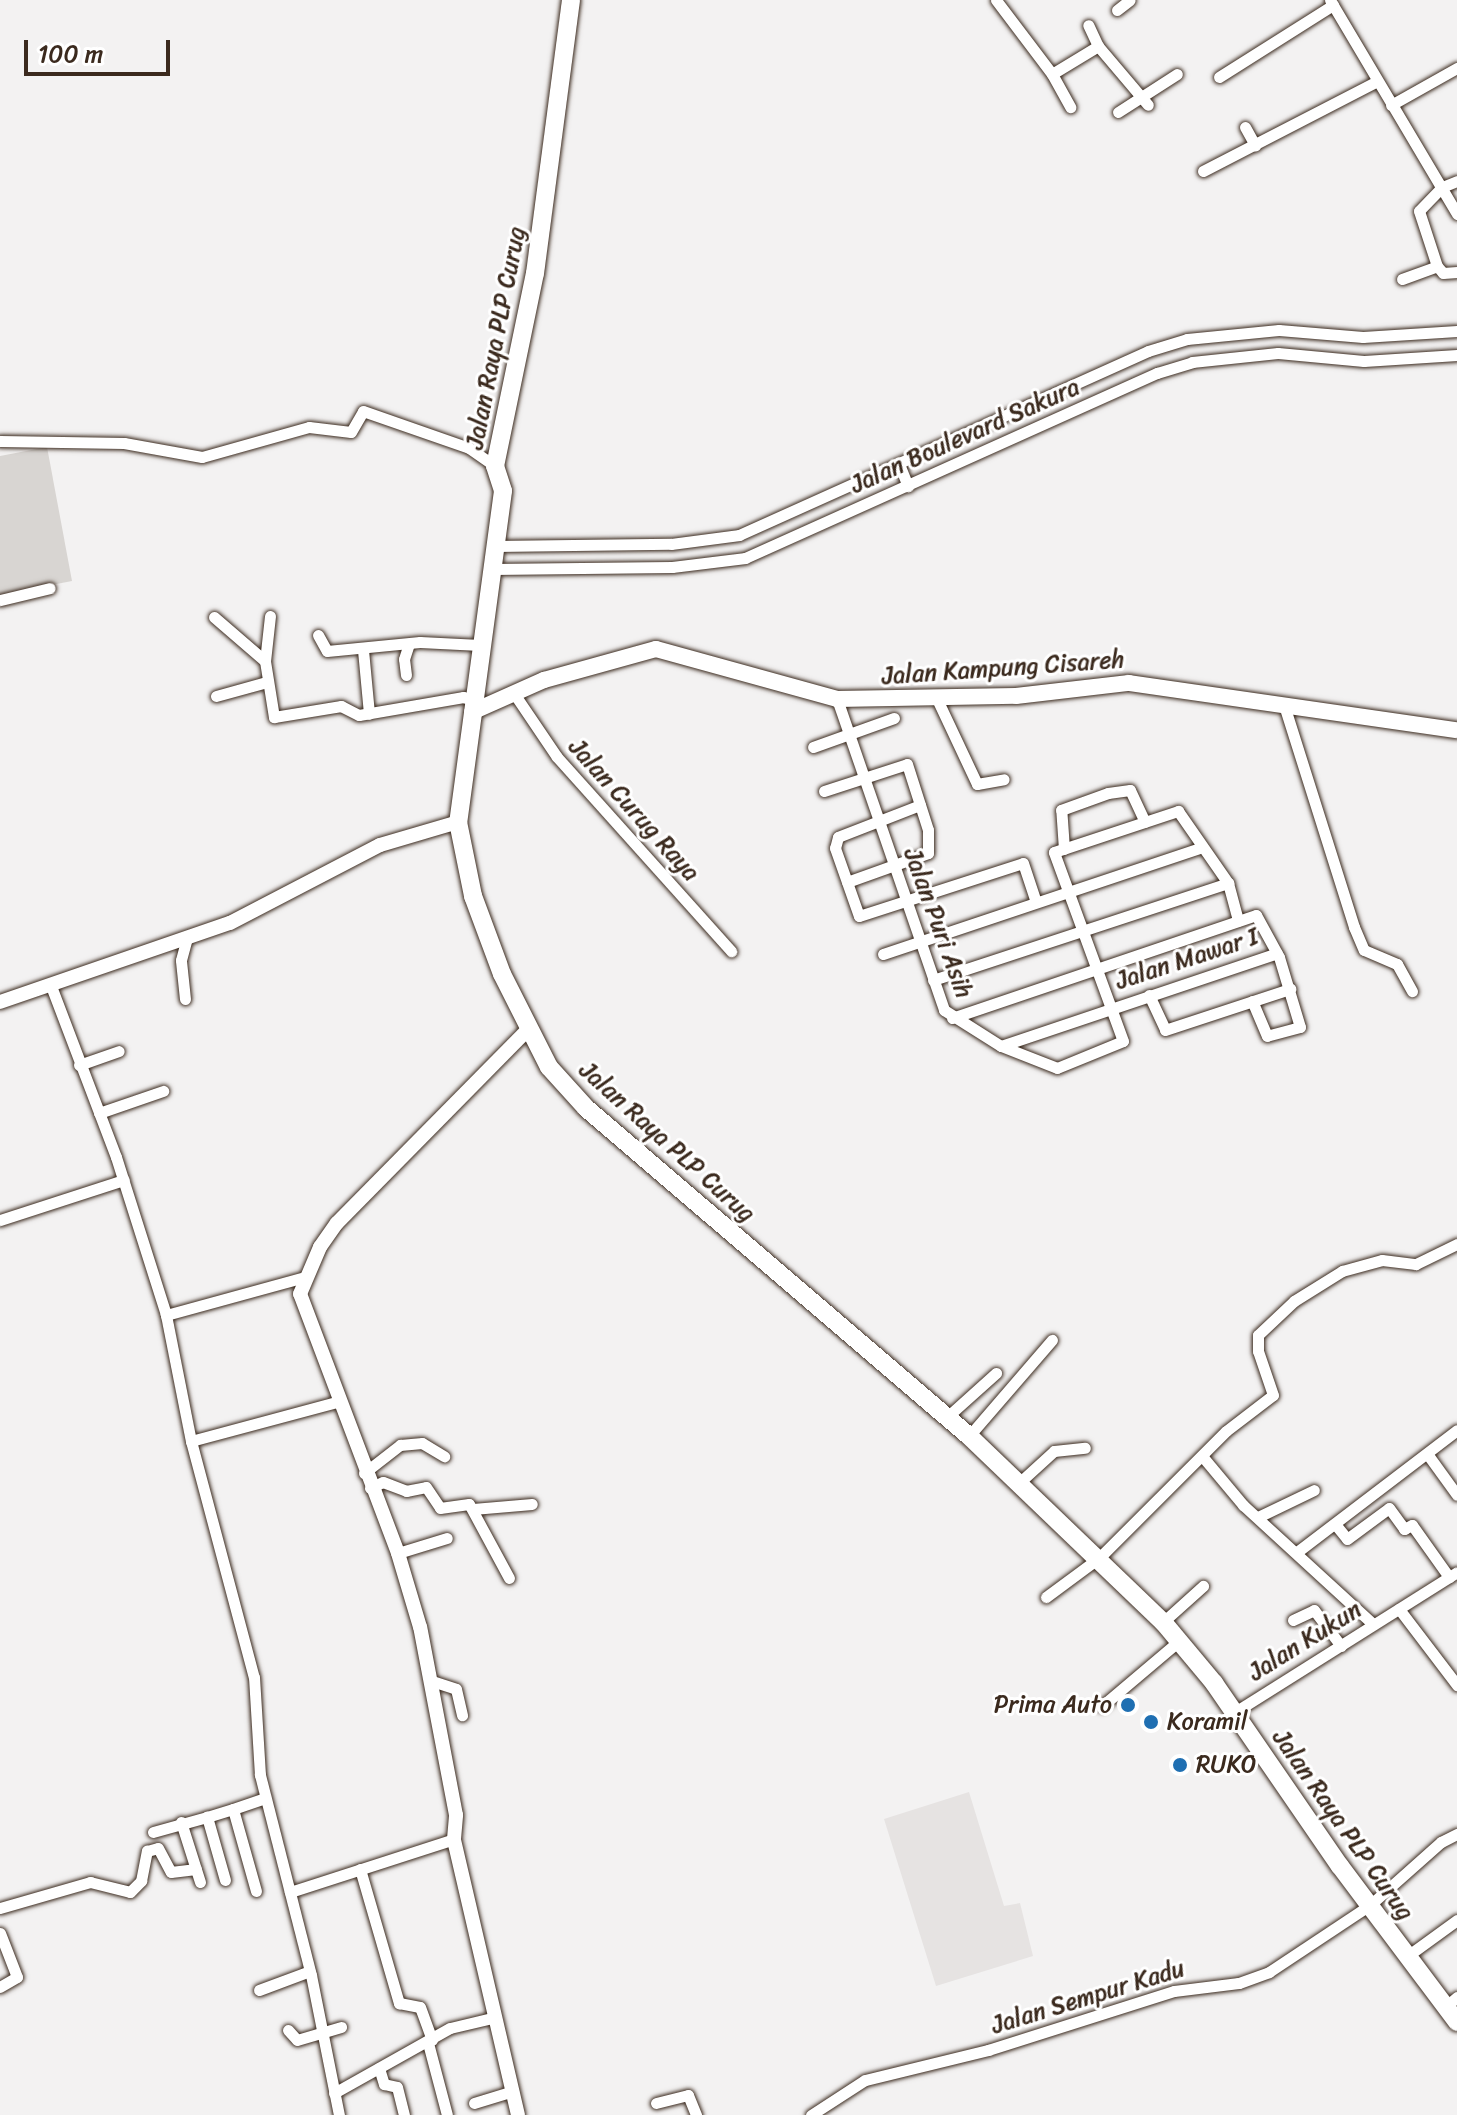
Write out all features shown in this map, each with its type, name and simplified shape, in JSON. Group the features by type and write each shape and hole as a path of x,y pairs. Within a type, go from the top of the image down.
{"main road":[{"name":"Jalan Raya PLP Curug","path":"571,0 535,273 495,466 503,491 458,822 482,925 527,1030 549,1067 586,1108 969,1436 1100,1557 1163,1622 1235,1712 1406,1957 1453,2009"},
{"name":"Jalan Kampung Cisareh","path":"473,706 656,649 837,699 937,699 1129,683 1457,730"}],"street":[{"path":"996,0 1052,74 1070,107"},
{"path":"1117,10 1130,0"},
{"path":"1219,77 1332,3 1457,214"},
{"path":"1088,25 1098,46 1144,100"},
{"path":"1052,74 1098,46"},
{"path":"1391,105 1457,68"},
{"path":"1118,112 1144,100 1177,74"},
{"path":"1203,171 1377,81"},
{"path":"1245,127 1255,145"},
{"path":"1457,181 1442,187 1419,211 1437,266 1443,273 1457,272"},
{"path":"1402,279 1437,266"},
{"name":"Jalan Boulevard Sakura","path":"495,546 671,544 739,535 1148,351 1187,339 1279,330 1396,335 1457,331"},
{"path":"1396,335 1398,359"},
{"name":"Jalan Boulevard Sakura","path":"492,569 672,567 745,558 1157,373 1192,362 1278,353 1398,359 1457,355"},
{"path":"0,441 124,443 202,457 309,427 350,433 363,411 469,448 495,466"},
{"path":"899,464 908,486"},
{"path":"0,600 50,588"},
{"path":"270,616 265,661 274,717 341,706 369,714 463,697 473,706"},
{"path":"214,617 265,661"},
{"path":"318,635 327,651 409,644 480,645"},
{"path":"406,675 404,655 409,644"},
{"path":"363,650 369,714"},
{"path":"216,696 267,682"},
{"name":"Jalan Curug Raya","path":"513,692 557,757 731,951"},
{"name":"Jalan Puri Asih","path":"837,699 933,980 952,1018 1001,1046 1053,1068 1122,1044 1059,851 1061,810 1108,793 1130,790 1145,822"},
{"path":"937,699 977,784 1004,779"},
{"path":"1284,705 1364,950 1397,964 1412,991"},
{"path":"813,747 894,718"},
{"path":"824,791 907,764 920,805 931,850 847,882"},
{"path":"920,805 878,821 835,843 863,918 1023,863 1036,902"},
{"path":"1059,851 1178,811 1228,883 1238,921"},
{"path":"0,1002 230,923 388,842 458,822"},
{"path":"883,954 1202,847"},
{"path":"933,980 1228,883"},
{"path":"952,1018 1259,916 1277,953 1300,1025 1297,1029 1267,1036 1252,1001"},
{"path":"185,999 181,960 187,938"},
{"name":"Jalan Mawar I","path":"1001,1046 1277,953"},
{"path":"51,986 124,1180 166,1315 191,1441 254,1677 265,1798 310,1971 339,2115"},
{"path":"1149,995 1165,1030 1290,989"},
{"path":"518,2115 454,1839 456,1815 441,1758 432,1681 398,1553 364,1473 340,1401 301,1305 305,1277 328,1235 365,1191 527,1030"},
{"path":"79,1065 119,1051"},
{"path":"99,1113 163,1091"},
{"path":"0,1220 124,1180"},
{"path":"1046,1597 1100,1557 1202,1456 1273,1395 1258,1335 1294,1301 1342,1271 1382,1260 1416,1264 1457,1244"},
{"path":"166,1315 305,1277"},
{"path":"969,1436 1052,1340"},
{"path":"947,1417 996,1373"},
{"path":"191,1441 340,1401"},
{"path":"1297,1552 1457,1430"},
{"path":"364,1473 400,1445 422,1443 444,1456"},
{"path":"1020,1482 1054,1451 1085,1448"},
{"path":"1428,1455 1457,1495"},
{"path":"1202,1456 1258,1517 1373,1624"},
{"path":"370,1488 383,1482 406,1491 426,1487 440,1508 466,1502 473,1509 509,1578"},
{"path":"1258,1517 1314,1490"},
{"path":"473,1509 532,1504"},
{"path":"1335,1524 1347,1539 1389,1508 1404,1529 1412,1525 1453,1574"},
{"path":"398,1553 447,1538"},
{"name":"Jalan Kukun","path":"1235,1712 1453,1574"},
{"path":"1163,1622 1203,1586"},
{"name":"Jalan Kukun","path":"1399,1609 1456,1681"},
{"path":"1293,1620 1314,1610 1341,1646"},
{"path":"1102,1706 1179,1641"},
{"path":"432,1681 456,1689 462,1715"},
{"path":"153,1832 265,1798"},
{"path":"233,1809 256,1891"},
{"path":"207,1817 225,1880"},
{"path":"181,1822 200,1882"},
{"name":"Jalan Sempur Kadu","path":"811,2115 849,2087 876,2077 988,2050 1174,1991 1255,1978 1370,1905 1441,1842 1457,1834"},
{"path":"290,1892 454,1839"},
{"path":"0,1908 90,1882 130,1892 141,1881 147,1851 158,1848 171,1872 196,1869"},
{"path":"360,1869 399,2003 420,2007 447,2115"},
{"path":"1406,1957 1457,1920"},
{"path":"0,1933 17,1977 0,1987"},
{"path":"259,1990 310,1971"},
{"path":"334,2093 430,2042 450,2028 496,2017"},
{"path":"288,2030 294,2040 341,2027"},
{"path":"379,2068 384,2084 397,2087 404,2115"},
{"path":"474,2103 513,2091"},
{"path":"656,2103 688,2095 696,2115"}],"shaded area":[{"path":"47,447 72,581 0,595 0,456"},
{"path":"969,1792 1004,1906 1020,1903 1033,1956 936,1986 884,1819"}],"place":[{"name":"Prima Auto","path":"1128,1705"},
{"name":"Koramil","path":"1151,1722"},
{"name":"RUKO","path":"1180,1765"}]}
